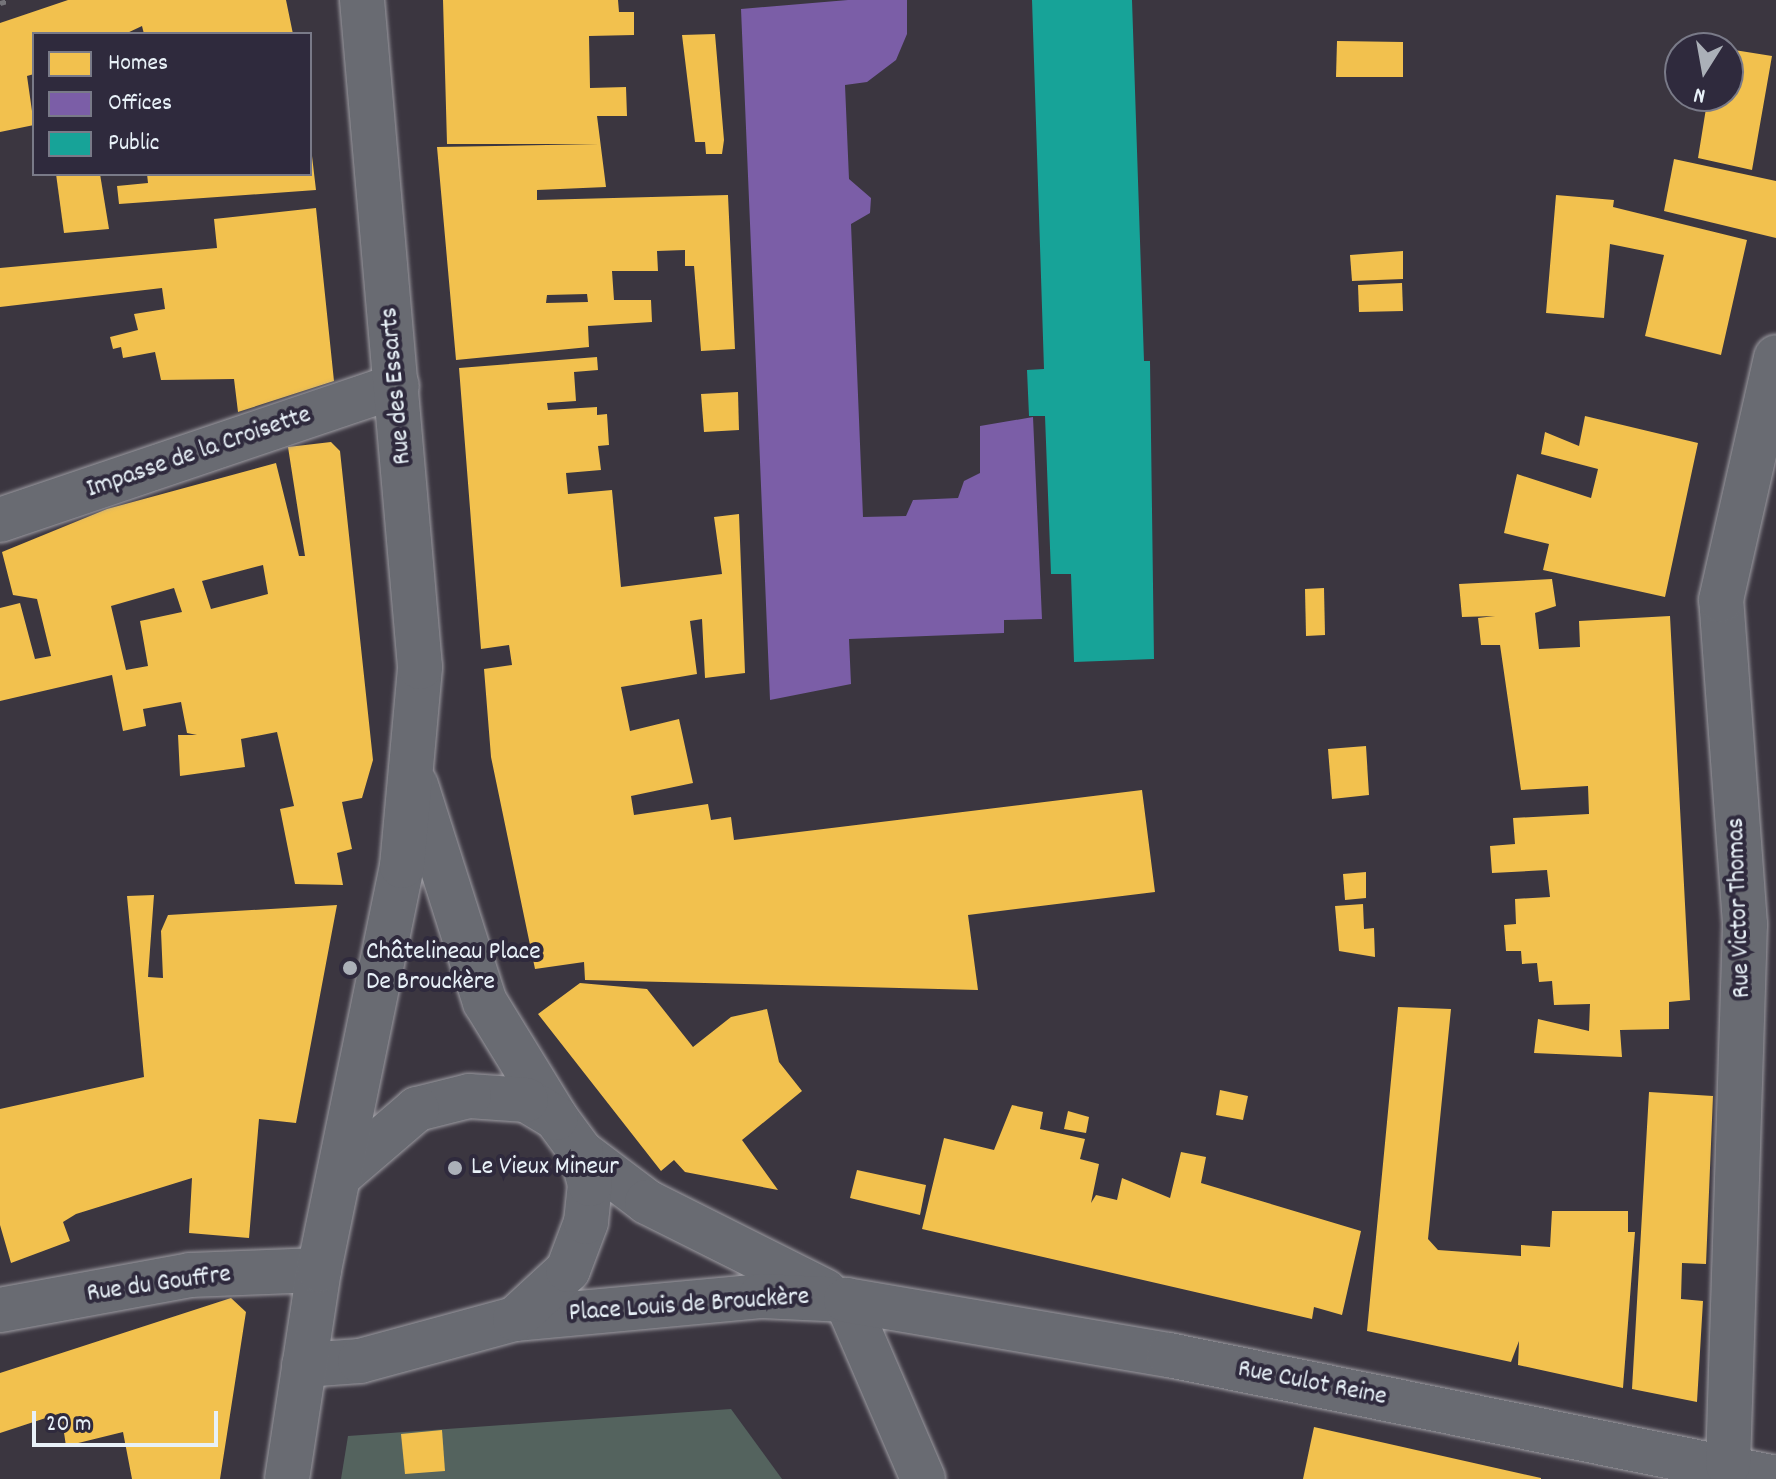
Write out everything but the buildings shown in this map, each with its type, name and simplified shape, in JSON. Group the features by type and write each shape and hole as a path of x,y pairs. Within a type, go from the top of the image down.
{"street":[{"name":"Rue des Essarts","path":"362,0 420,667 411,772"},
{"name":"Rue Victor Thomas","path":"1728,1465 1761,927 1721,600 1776,357"},
{"name":"Impasse de la Croisette","path":"0,520 397,386"},
{"path":"304,1365 360,1361 515,1319 551,1291 579,1247 590,1184 581,1152 556,1118 485,1002 411,772"},
{"path":"287,1479 319,1270 402,866 411,772"},
{"path":"339,1176 396,1124 433,1102 469,1096 526,1100 556,1118"},
{"name":"Place Louis de Brouckère","path":"581,1152 701,1233 846,1300"},
{"name":"Rue du Gouffre","path":"0,1310 190,1275 319,1270"},
{"name":"Place Louis de Brouckère","path":"515,1319 761,1296 846,1300"},
{"path":"846,1300 923,1479"},
{"name":"Rue Culot Reine","path":"846,1300 1728,1465 1776,1478"}],"path":[{"path":"0,3 11,0"}],"shaded area":[{"path":"731,1409 782,1479 341,1479 348,1436"}],"place":[{"name":"Châtelineau Place De Brouckère","path":"350,968"},
{"name":"Le Vieux Mineur","path":"455,1168"}]}
